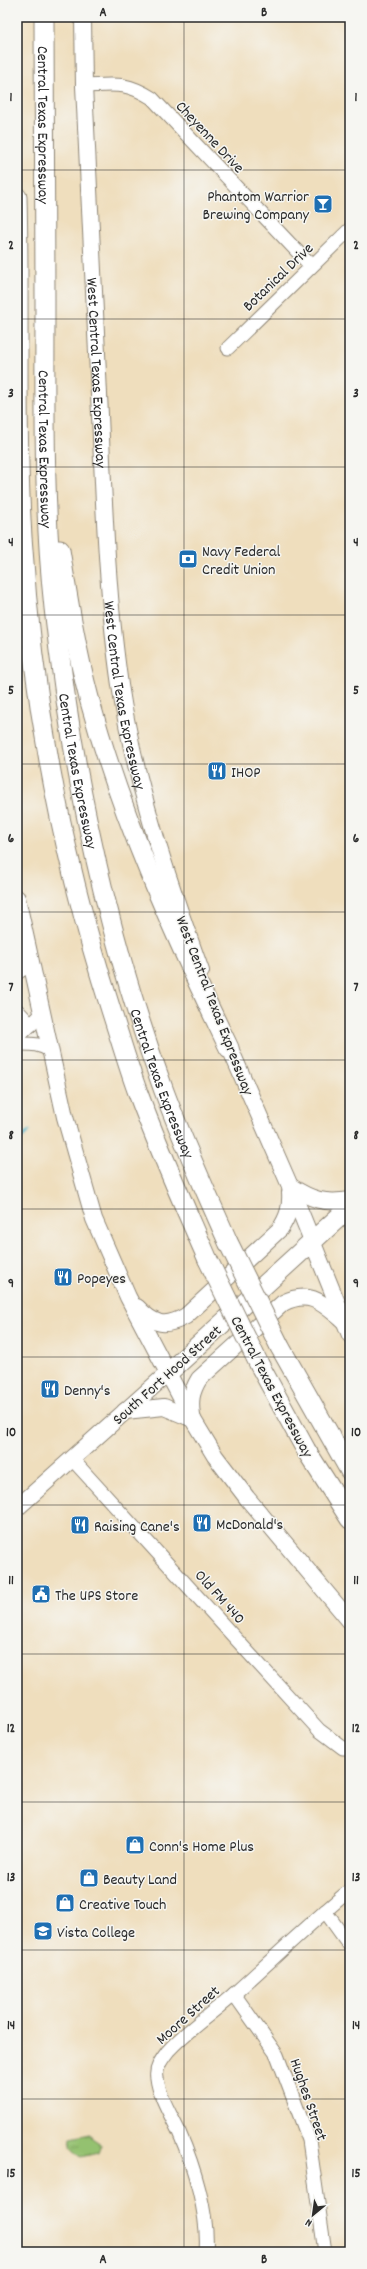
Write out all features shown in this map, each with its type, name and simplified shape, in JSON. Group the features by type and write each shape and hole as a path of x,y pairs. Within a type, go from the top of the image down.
{"highway":[{"name":"Central Texas Expressway","path":"44,17 47,504 54,607 69,725 103,890 125,970 164,1091 228,1242 280,1347 350,1471"},
{"name":"Central Texas Expressway","path":"17,197 19,465 22,538 30,629 46,744 68,855 93,953 137,1091 169,1172 208,1260 260,1366 306,1450 350,1519"},
{"path":"47,504 59,537 70,610 88,697 108,760 152,880 187,961 229,1048"},
{"name":"South Fort Hood Street","path":"168,1373 350,1207"},
{"path":"306,1450 350,1533"}],"main road":[{"name":"West Central Texas Expressway","path":"83,17 84,86 105,516 120,685 140,782 164,868 229,1048 290,1186 347,1328"},
{"path":"17,898 65,1117 94,1219 128,1297 193,1419 215,1456 247,1498 350,1621"},
{"path":"128,1297 148,1319 161,1324 173,1324 186,1316 280,1229 287,1219 291,1204 290,1186"},
{"path":"290,1186 312,1199 331,1203 350,1200"},
{"path":"193,1419 190,1401 192,1390 199,1379 283,1302 295,1296 309,1296 322,1303 347,1328"},
{"name":"South Fort Hood Street","path":"17,1508 168,1373"},
{"path":"125,1411 164,1407 193,1419"}],"street":[{"name":"Cheyenne Drive","path":"84,86 122,84 133,87 152,98 311,266"},
{"name":"Botanical Drive","path":"228,348 350,229"},
{"path":"17,973 24,969 30,960"},
{"path":"17,1010 31,1025"},
{"path":"17,1038 42,1014"},
{"path":"17,1044 44,1046 50,1051"},
{"name":"Old FM 440","path":"72,1459 319,1730 343,1748 350,1748"},
{"name":"Moore Street","path":"206,2252 207,2239 197,2182 184,2145 156,2077 158,2065 168,2052 195,2026 234,1994 350,1890"},
{"path":"325,1911 350,1946"},
{"name":"Hughes Street","path":"234,1994 277,2055 309,2140 325,2252"}],"green space":[{"path":"90,2134 92,2139 101,2145 98,2153 81,2157 70,2147 71,2138"}],"waterway":[{"path":"17,1142 29,1131"}],"place":[{"name":"Phantom Warrior Brewing Company","path":"323,204"},
{"name":"Navy Federal Credit Union","path":"188,559"},
{"name":"IHOP","path":"217,771"},
{"name":"Popeyes","path":"63,1277"},
{"name":"Denny's","path":"50,1389"},
{"name":"McDonald's","path":"202,1523"},
{"name":"Raising Cane's","path":"80,1525"},
{"name":"The UPS Store","path":"41,1594"},
{"name":"Conn's Home Plus","path":"135,1845"},
{"name":"Beauty Land","path":"89,1878"},
{"name":"Creative Touch","path":"65,1903"},
{"name":"Vista College","path":"43,1931"}]}
